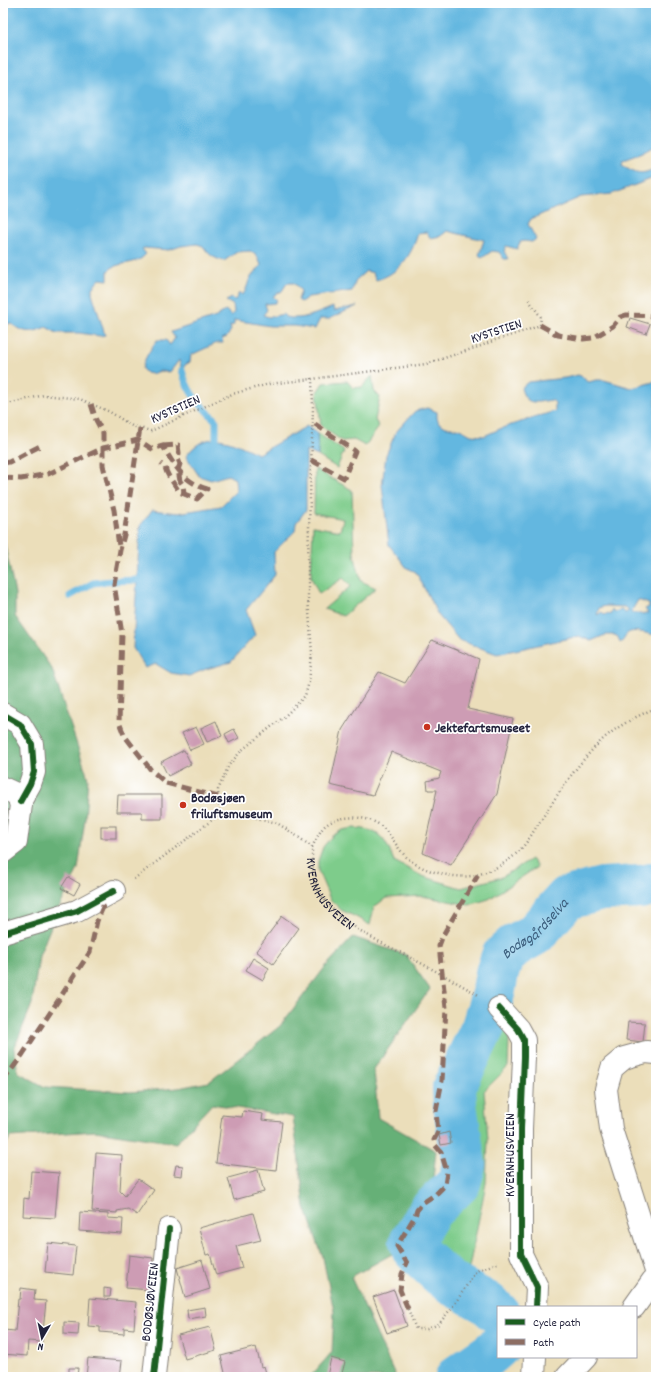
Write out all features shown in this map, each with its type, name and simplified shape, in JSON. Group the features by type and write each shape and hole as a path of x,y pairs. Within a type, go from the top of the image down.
{"street":[{"path":"3,714 20,724 32,744 34,772 30,784 20,802"},
{"path":"3,788 18,795 20,802 16,842 3,852"},
{"path":"3,933 76,911 114,891"},
{"name":"KVERNHUSVEIEN","path":"499,1008 518,1029 524,1040 521,1128 521,1254 537,1286 536,1306"},
{"path":"656,1053 646,1052 624,1058 612,1068 606,1089 611,1129 656,1271"},
{"name":"BODØSJØVEIEN","path":"154,1377 169,1229"},
{"path":"635,1306 656,1276"},
{"path":"534,1377 535,1358"},
{"path":"567,1377 585,1358"}],"path":[{"path":"114,891 220,814 218,790 229,765 242,750 285,716 305,696 309,682 312,654 308,598 309,513 313,408 312,379"},
{"path":"312,847 326,825 338,819 365,819 375,822 383,827 409,860 416,864 438,873 455,877 470,877 478,875 500,866 520,851 561,790 598,744 628,721 656,708"},
{"path":"408,1309 416,1329 427,1329 439,1324 476,1272 521,1254"}],"green space":[{"path":"372,376 374,391 380,397 375,420 379,427 365,446 354,440 342,441 321,426 317,392 323,383 347,381 353,388 362,387"},
{"path":"317,433 344,451 337,468 318,456"},
{"path":"315,469 352,490 354,554 361,581 376,588 343,616 324,609 351,586 343,578 319,594 311,577 313,526 340,531 343,519 314,513"},
{"path":"3,535 15,594 15,616 52,669 88,778 85,819 78,869 56,914 39,956 32,1004 14,1049 18,1072 45,1087 130,1092 178,1088 209,1082 280,1026 326,966 353,937 406,955 430,989 374,1069 378,1118 436,1151 433,1179 405,1216 401,1249 351,1277 396,1377 310,1377 332,1352 334,1311 323,1258 305,1207 293,1117 212,1104 176,1143 95,1131 10,1137 3,1151"},
{"path":"353,828 370,830 380,836 388,846 394,861 422,876 461,888 502,877 531,859 537,867 489,899 469,905 422,896 386,898 374,907 370,925 341,910 330,899 318,871 318,861 323,847 332,836 342,830"},
{"path":"492,1014 507,1027 509,1039 508,1067 484,1091 488,1140 486,1183 468,1273 461,1285 418,1250 415,1243 428,1223 461,1191 468,1159 466,1131 468,1114 458,1086"}],"water":[{"path":"3,3 656,3 656,145 642,153 623,160 622,165 631,170 642,173 656,168 656,177 612,194 581,197 531,219 528,224 536,239 532,242 520,242 517,249 506,246 504,251 508,259 504,259 499,252 492,251 482,258 479,255 484,240 447,231 441,236 430,238 427,232 418,233 408,256 398,268 376,280 373,273 366,271 356,280 352,291 308,297 301,302 298,300 301,291 294,283 287,283 282,291 273,296 277,300 275,303 265,304 267,310 263,315 269,317 284,314 285,317 298,318 310,316 333,307 334,311 357,306 329,319 320,319 315,329 294,326 270,326 234,320 234,325 230,326 231,330 227,337 222,339 223,343 217,343 191,355 190,362 185,365 182,370 179,360 170,372 160,371 152,374 146,373 142,369 144,361 157,340 166,340 170,345 175,338 171,332 216,317 226,310 231,316 234,312 233,305 226,301 232,298 234,300 237,298 239,292 242,295 244,293 251,277 261,265 257,256 250,251 237,252 224,261 212,256 203,246 197,244 181,246 169,250 144,248 142,249 146,254 142,258 137,261 112,268 108,271 108,280 100,279 92,288 92,293 105,335 100,336 79,333 57,333 46,327 36,331 23,331 10,323 3,327"},
{"path":"578,375 589,382 604,380 632,388 653,382 656,379 656,637 655,635 645,633 630,632 620,643 618,637 615,635 605,635 591,641 579,636 497,654 459,640 438,615 416,572 407,568 389,545 382,485 386,455 396,432 415,411 427,408 437,412 439,423 446,427 460,429 471,435 484,436 502,428 555,411 555,403 552,400 536,402 529,401 523,394 521,388 528,382","holes":["638,600 649,604 649,607 645,609 648,613 642,614 631,612","605,606 625,607 629,610 626,613 621,610 614,612 612,609 610,615 607,613 605,615 602,612 597,615 599,608"]},
{"path":"307,426 317,433 318,456 306,451 306,510 296,523 295,531 274,552 275,575 246,610 255,635 231,662 206,669 189,676 171,673 156,664 145,668 133,648 140,526 152,510 178,513 221,506 236,491 235,479 228,475 211,480 199,476 186,456 194,447 211,439 229,441 258,454"}],"building":[{"path":"630,318 650,324 646,334 627,327"},
{"path":"432,640 479,659 468,709 513,719 497,794 451,865 423,853 437,790 428,790 427,781 439,778 441,772 391,752 373,795 330,785 342,730 379,672 405,683"},
{"path":"216,721 222,736 207,742 201,728"},
{"path":"196,727 204,744 190,750 182,733"},
{"path":"234,729 239,738 229,743 225,734"},
{"path":"184,750 191,764 168,776 161,762"},
{"path":"118,795 162,795 162,819 142,819 142,812 117,812"},
{"path":"101,826 116,826 116,838 101,838"},
{"path":"68,877 80,884 74,895 61,888"},
{"path":"282,916 299,928 273,964 256,951"},
{"path":"253,958 269,968 263,980 246,970"},
{"path":"628,1022 645,1023 643,1042 626,1040"},
{"path":"243,1111 263,1114 262,1120 282,1122 276,1170 216,1163 222,1115 242,1117"},
{"path":"449,1132 451,1143 441,1145 439,1135"},
{"path":"96,1153 122,1155 120,1191 125,1196 138,1179 154,1190 137,1215 128,1209 117,1211 117,1213 92,1211"},
{"path":"176,1165 183,1166 182,1176 174,1175"},
{"path":"258,1170 264,1192 234,1200 228,1178"},
{"path":"31,1171 59,1173 55,1218 23,1216 24,1198 29,1199"},
{"path":"80,1212 108,1214 108,1218 123,1219 122,1234 79,1231"},
{"path":"253,1213 261,1240 236,1246 242,1268 216,1275 210,1254 206,1255 199,1228"},
{"path":"48,1243 76,1246 73,1275 45,1272"},
{"path":"129,1255 153,1258 150,1290 126,1288"},
{"path":"202,1260 210,1289 185,1297 177,1268"},
{"path":"21,1288 35,1290 34,1300 46,1301 42,1342 28,1341 27,1356 3,1354 3,1330 15,1331 18,1299 20,1299"},
{"path":"104,1288 111,1289 110,1297 104,1297"},
{"path":"394,1290 407,1326 387,1333 373,1297"},
{"path":"90,1298 136,1302 134,1329 124,1328 124,1334 100,1332 100,1327 88,1326"},
{"path":"205,1307 206,1316 188,1319 187,1310"},
{"path":"64,1322 79,1323 78,1335 64,1334"},
{"path":"210,1327 216,1350 185,1359 178,1335"},
{"path":"256,1347 261,1367 264,1366 267,1377 226,1377 221,1356"},
{"path":"88,1358 122,1361 120,1377 86,1377"},
{"path":"331,1358 345,1362 341,1377 327,1376"},
{"path":"69,1368 78,1368 77,1377 69,1377"}],"waterway":[{"path":"182,370 191,392 216,421 216,439"},
{"path":"70,596 93,583 138,580"},
{"name":"Bodøgårdselva","path":"497,1312 487,1303 454,1285 441,1275 414,1250 411,1242 430,1211 459,1183 464,1165 455,1105 454,1087 483,1027 503,956 514,946 535,934 567,898 602,889 640,887 656,884"},
{"name":"Bodøgårdselva","path":"457,1377 497,1348"}],"marked path":[{"path":"540,325 558,335 583,339 593,338 613,326 620,317 626,315 656,316"},
{"path":"91,404 96,420 103,433 103,465 114,510 119,546"},
{"path":"311,460 344,478 355,451 312,422"},
{"path":"140,428 124,535 114,584 122,634 119,722 124,735 151,770 166,783 218,797"},
{"path":"3,478 21,479 48,474 103,448 138,440 152,449 163,446 176,467 186,478 207,489 197,499 179,492 167,474 165,467 161,464"},
{"path":"163,446 178,445 178,459 180,464 178,470 184,493"},
{"path":"3,463 9,462 40,446"},
{"path":"408,1309 400,1290 402,1274 407,1263 397,1246 417,1210 424,1202 436,1194 445,1185 447,1172 441,1152 435,1145 434,1140 438,1132 436,1111 442,1081 446,1008 439,946 443,935 478,875"},
{"path":"3,1081 23,1054 90,952 97,921 103,907 103,897"}],"cycle path":[{"path":"3,714 20,724 32,744 34,772 30,784 20,802"},
{"path":"3,933 77,911 114,891"},
{"path":"499,1008 518,1029 524,1040 521,1129 521,1254 537,1287 536,1306"},
{"path":"154,1377 169,1229"}],"place":[{"name":"Jektefartsmuseet","path":"427,727"},
{"name":"Bodøsjøen friluftsmuseum","path":"183,805"}]}
